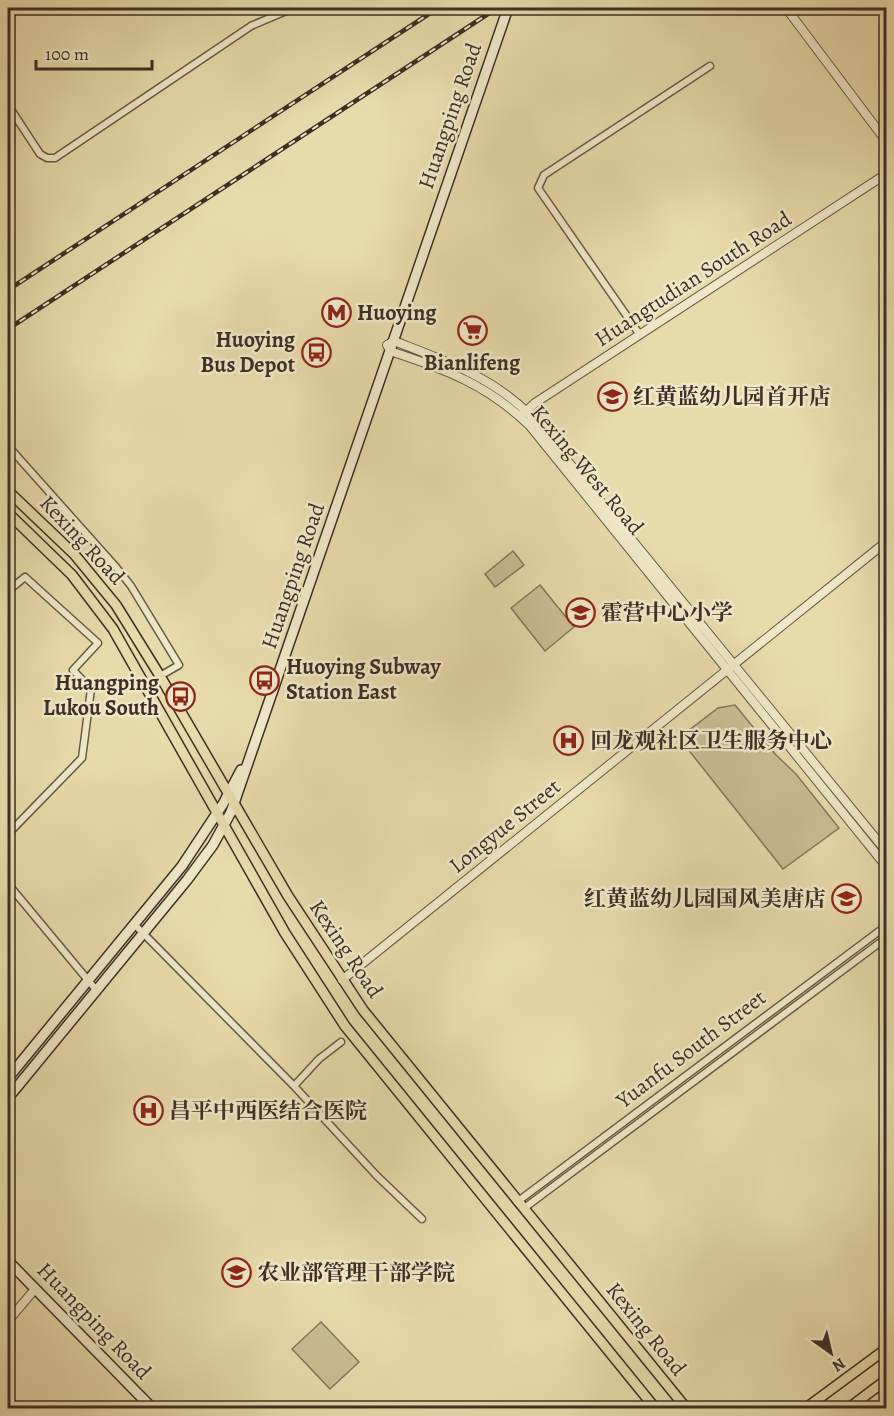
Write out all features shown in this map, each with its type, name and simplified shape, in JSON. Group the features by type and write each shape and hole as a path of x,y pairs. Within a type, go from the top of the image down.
{"main road":[{"name":"Huangping Road","path":"8,1098 197,868 224,826 234,804 503,8"},
{"name":"Huangping Road","path":"8,1078 182,866 229,794 249,750 508,8"},
{"name":"Kexing Road","path":"8,491 65,545 121,612 288,896 342,980 387,1042 686,1408"},
{"name":"Kexing Road","path":"8,513 72,575 105,618 131,658 285,933 345,1026 655,1408"},
{"name":"Huangping Road","path":"8,1261 152,1408"},
{"path":"806,1408 886,1349"},
{"path":"849,1408 886,1380"}],"street":[{"path":"8,105 38,151 47,158 57,157 250,26 293,8"},
{"path":"786,8 886,141"},
{"path":"640,334 537,188 544,175 710,66"},
{"name":"Huangtudian South Road","path":"523,414 640,334 886,174"},
{"name":"Kexing West Road","path":"390,346 455,364 480,376 506,393 535,432 886,851"},
{"path":"8,446 131,586 179,665 160,676"},
{"name":"Longyue Street","path":"342,980 886,542"},
{"path":"8,591 25,577 98,643 73,670 91,689 82,758 8,834"},
{"name":"Kexing West Road","path":"731,667 886,866"},
{"path":"8,884 97,991"},
{"path":"134,924 294,1086 377,1176 422,1219"},
{"name":"Yuanfu South Street","path":"520,1205 886,926"},
{"name":"Yuanfu South Street","path":"520,1205 886,938"},
{"path":"294,1086 319,1059 341,1042"},
{"path":"8,1321 35,1289"}],"shaded area":[{"path":"513,551 524,565 495,587 485,574"},
{"path":"540,585 574,627 545,651 511,608"},
{"path":"735,705 776,755 796,774 839,828 783,869 679,738 718,708"},
{"path":"321,1322 359,1362 330,1389 292,1349"}],"railway":[{"path":"8,290 438,8"},
{"path":"8,329 497,8"}],"place":[{"name":"Huoying","path":"336,313"},
{"name":"Bianlifeng","path":"472,331"},
{"name":"Huoying Bus Depot","path":"316,353"},
{"name":"红黄蓝幼儿园首开店","path":"612,397"},
{"name":"霍营中心小学","path":"580,613"},
{"name":"Huoying Subway Station East","path":"265,680"},
{"name":"Huangping Lukou South","path":"180,696"},
{"name":"回龙观社区卫生服务中心","path":"569,741"},
{"name":"红黄蓝幼儿园国风美唐店","path":"847,899"},
{"name":"昌平中西医结合医院","path":"148,1111"},
{"name":"农业部管理干部学院","path":"236,1273"}]}
